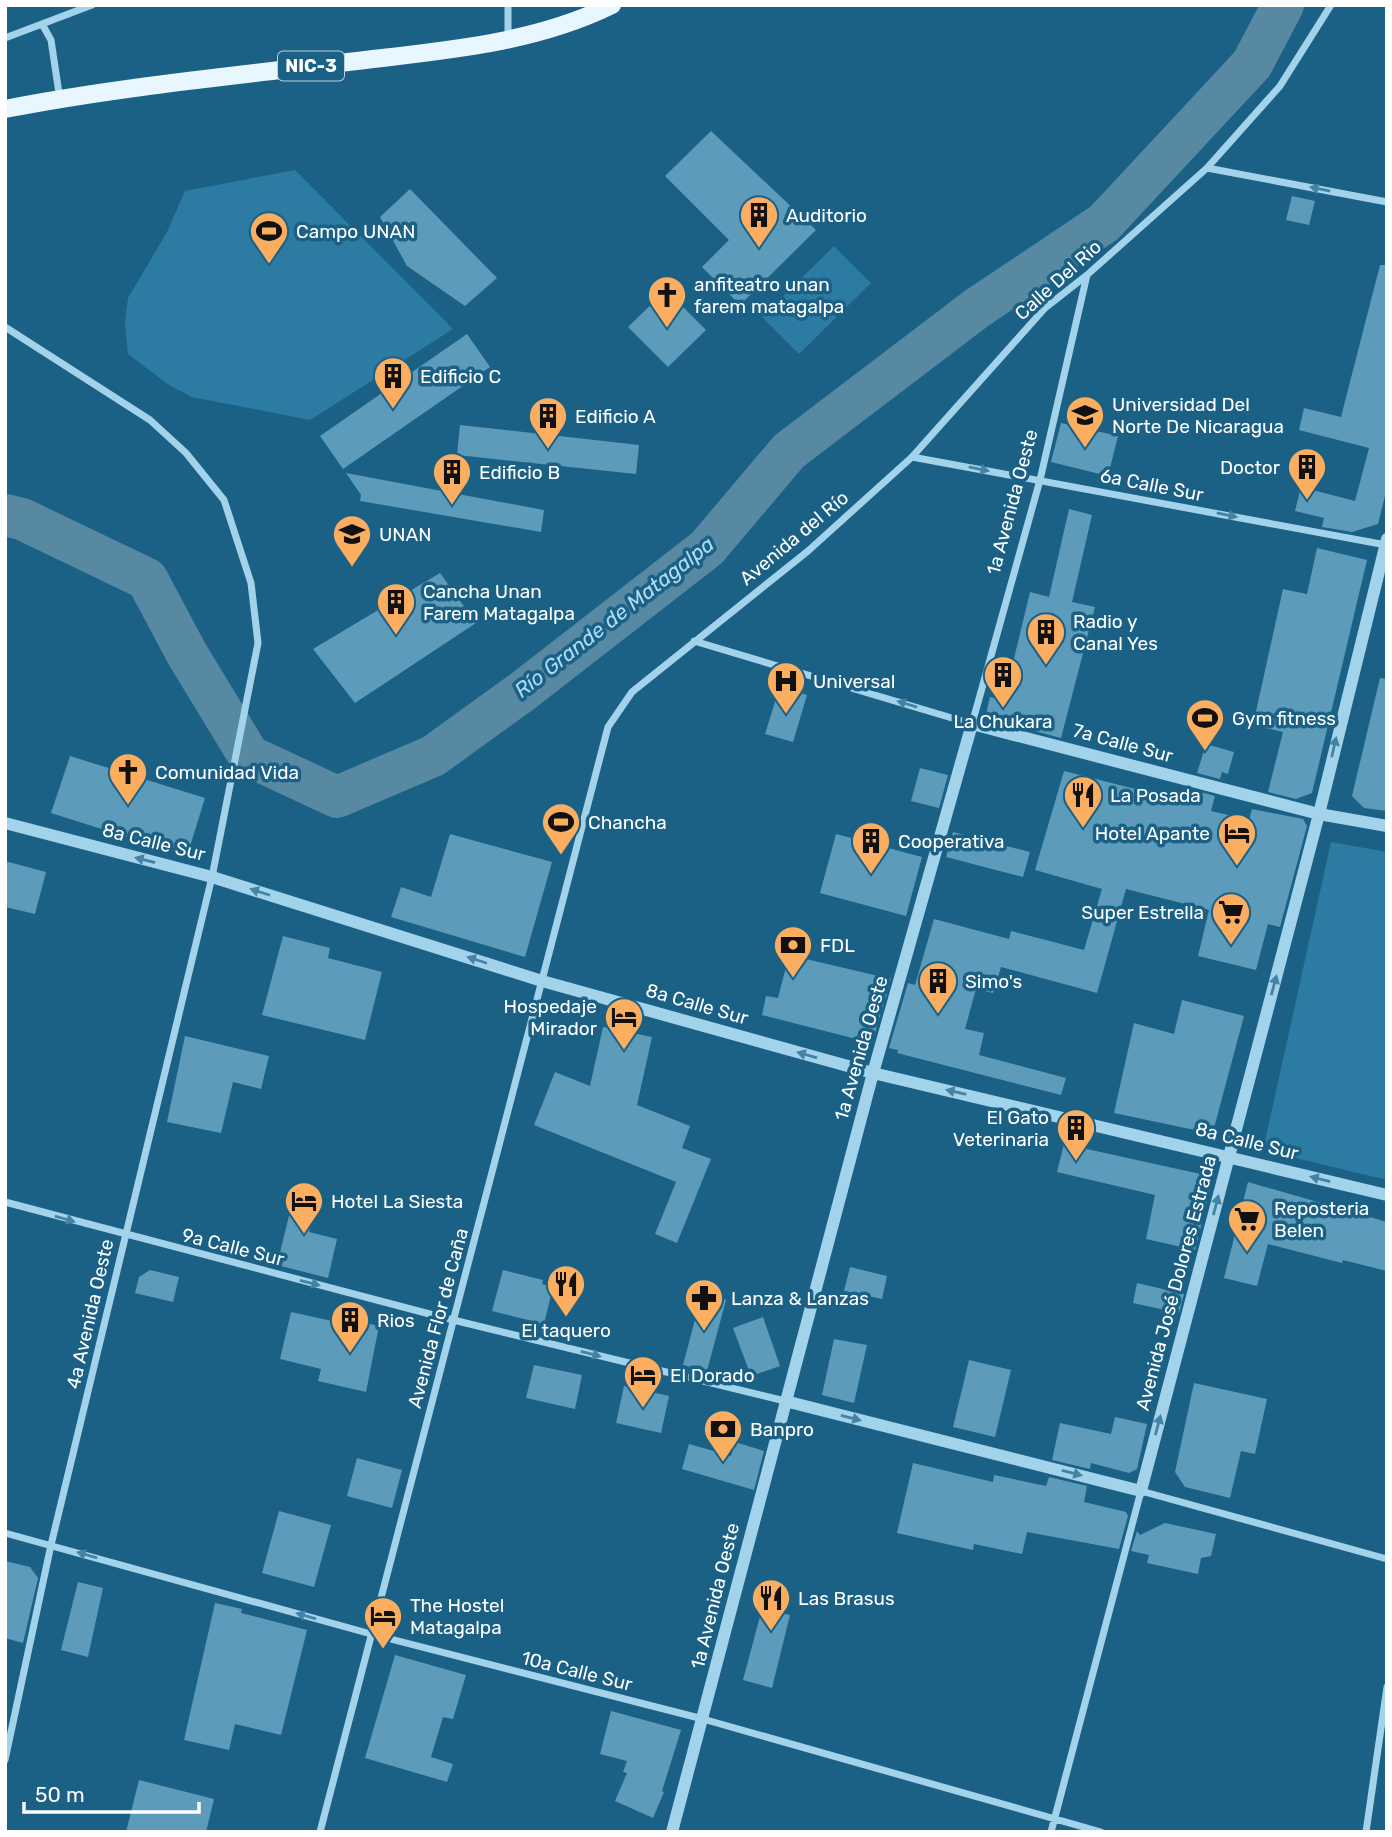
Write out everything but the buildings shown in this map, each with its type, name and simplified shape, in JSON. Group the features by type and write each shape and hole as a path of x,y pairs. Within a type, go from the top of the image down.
{"main road":[{"name":"NIC-3","path":"5,108 508,40 586,19 612,5"}],"street":[{"path":"5,38 92,5"},
{"path":"508,5 508,40"},
{"path":"1207,167 1280,86 1331,5"},
{"path":"42,24 51,40 60,100"},
{"path":"1207,167 1387,202"},
{"name":"Calle Del Rio","path":"912,457 1045,308 1087,275 1207,167"},
{"name":"1a Avenida Oeste","path":"672,1832 873,1073 1040,480 1087,275"},
{"name":"4a Avenida Oeste","path":"5,327 150,420 186,453 224,500 251,583 258,642 212,877 51,1545 5,1760"},
{"name":"6a Calle Sur","path":"912,457 1386,543"},
{"name":"Avenida del Río","path":"694,641 808,551 912,457"},
{"name":"Avenida José Dolores Estrada","path":"1051,1832 1319,814 1386,543"},
{"path":"694,641 972,724"},
{"name":"Avenida Flor de Caña","path":"320,1832 608,727 632,692 694,641"},
{"name":"7a Calle Sur","path":"972,724 1319,814 1387,826"},
{"name":"8a Calle Sur","path":"5,824 212,877 542,981 873,1073 1387,1195"},
{"name":"9a Calle Sur","path":"5,1202 125,1236 453,1320 785,1401"},
{"path":"785,1401 1141,1491 1387,1559"},
{"name":"10a Calle Sur","path":"5,1532 371,1634 703,1719 1101,1832"},
{"path":"1366,1832 1387,1687"}],"shaded area":[{"name":"Campo UNAN","path":"295,170 453,329 310,420 192,397 169,385 128,354 125,322 128,298 167,232 185,191"},
{"path":"834,246 871,283 799,354 762,317"},
{"path":"1331,842 1387,852 1387,1180 1263,1150"}],"waterway":[{"name":"Río Grande de Matagalpa","path":"5,515 22,519 147,579 187,654 249,756 337,797 433,756 523,691 707,548 789,451 977,308 1104,223 1252,64 1283,5"}],"place":[{"name":"Auditorio","path":"759,249"},
{"name":"Campo UNAN","path":"269,265"},
{"name":"anfiteatro unan farem matagalpa","path":"667,329"},
{"name":"Edificio C","path":"393,410"},
{"name":"Universidad Del Norte De Nicaragua","path":"1085,449"},
{"name":"Edificio A","path":"548,450"},
{"name":"Doctor","path":"1307,501"},
{"name":"Edificio B","path":"452,506"},
{"name":"UNAN","path":"352,568"},
{"name":"Cancha Unan Farem Matagalpa","path":"396,636"},
{"name":"Radio y Canal Yes","path":"1046,666"},
{"name":"La Chukara","path":"1003,709"},
{"name":"Universal","path":"786,715"},
{"name":"Gym fitness","path":"1205,752"},
{"name":"Comunidad Vida","path":"128,806"},
{"name":"La Posada","path":"1083,829"},
{"name":"Chancha","path":"561,856"},
{"name":"Hotel Apante","path":"1237,867"},
{"name":"Cooperativa","path":"871,875"},
{"name":"Super Estrella","path":"1231,946"},
{"name":"FDL","path":"793,979"},
{"name":"Simo's","path":"938,1015"},
{"name":"Hospedaje Mirador","path":"624,1051"},
{"name":"El Gato Veterinaria","path":"1076,1162"},
{"name":"Hotel La Siesta","path":"304,1235"},
{"name":"Reposteria Belen","path":"1247,1253"},
{"name":"El taquero","path":"566,1318"},
{"name":"Lanza & Lanzas","path":"704,1332"},
{"name":"Rios","path":"350,1354"},
{"name":"El Dorado","path":"643,1409"},
{"name":"Banpro","path":"723,1463"},
{"name":"Las Brasus","path":"771,1632"},
{"name":"The Hostel Matagalpa","path":"383,1650"}]}
